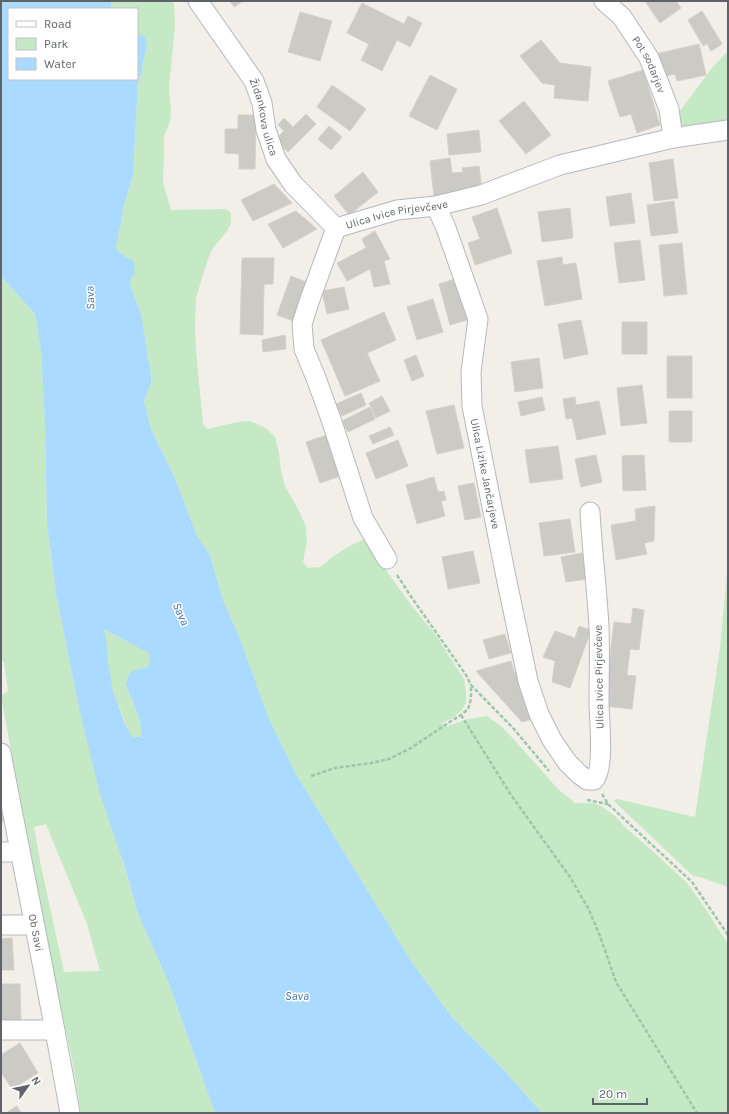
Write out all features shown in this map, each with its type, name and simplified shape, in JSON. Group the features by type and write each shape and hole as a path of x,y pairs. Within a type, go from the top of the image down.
{"street":[{"name":"Židankova ulica","path":"198,1 254,81 262,103 266,130 276,159 294,184 336,228"},
{"name":"Pot sodarjev","path":"604,1 622,17 648,58 669,109 673,138"},
{"name":"Ulica Ivice Pirjevčeve","path":"386,559 363,518 332,422 304,349 302,324 336,228 397,210 436,206 481,195 560,165 673,138 728,130"},
{"name":"Ulica Lizike Jančarjeve","path":"436,206 446,228 478,319 471,372 472,406 528,681 539,714 552,740 567,762 579,774 587,780 594,780"},
{"name":"Ulica Ivice Pirjevčeve","path":"590,512 599,627 601,752 597,777 594,780"},
{"name":"Ob Savi","path":"1,753 70,1113"},
{"path":"1,852 20,852"},
{"path":"1,926 34,925"},
{"path":"1,1030 55,1030"}],"path":[{"path":"386,559 466,675 471,686 513,728 554,776"},
{"path":"311,776 335,768 389,759 411,748 462,715 468,709 471,699 471,686"},
{"path":"462,715 511,795 570,877 588,908 600,936 616,982 697,1113"},
{"path":"594,780 608,804 692,882 728,935"},
{"path":"583,799 608,804"}],"green space":[{"path":"111,1 172,1 174,4 175,25 169,88 171,109 170,122 164,136 163,183 171,210 226,209 231,213 231,223 227,231 211,251 196,298 196,351 203,424 207,429 238,422 250,421 266,428 275,437 285,486 306,527 307,541 303,562 308,568 320,567 341,551 364,539 411,605 435,634 464,679 466,702 462,710 454,717 441,724 447,726 468,719 487,716 501,726 558,789 575,803 594,803 615,816 626,828 687,883 728,944 728,1113 542,1113 502,1068 452,1017 411,961 296,774 269,719 239,636 224,603 210,555 197,536 175,478 151,429 144,401 152,381 141,314 130,284 130,280 134,273 127,258 116,249 124,205 133,176 138,81 142,73 147,46 145,36 138,34 138,8 111,8"},
{"path":"728,51 728,122 688,128 678,126 674,119 712,68"},
{"path":"1,276 35,314 41,351 45,423 47,524 56,594 79,708 138,914 168,981 215,1113 81,1113 72,1059 44,929 1,696 8,691 4,662 1,660","holes":["46,824 87,924 100,971 64,972 34,827"]},
{"path":"728,562 728,887 693,876 614,801 617,799 695,817 720,648"},
{"path":"104,629 150,654 149,664 147,667 136,671 131,675 126,685 141,725 142,734 139,737 133,737 129,731 114,694"}],"water":[{"name":"Sava","path":"1,1 111,1 111,8 8,8 8,80 138,80 138,34 145,36 147,46 142,73 138,81 133,176 124,205 116,249 127,258 133,260 135,273 130,280 130,284 141,314 152,381 144,401 151,429 175,478 197,536 210,555 224,603 239,636 269,719 296,774 411,961 452,1017 502,1068 542,1113 215,1113 168,981 138,914 124,864 100,794 79,708 56,594 47,524 45,423 41,351 35,314 1,276","holes":["104,629 150,654 149,664 147,667 130,673 127,680 126,685 142,732 141,736 133,737 125,724 113,691"]}],"building":[{"path":"230,1 243,1 234,7"},
{"path":"645,1 676,1 681,8 660,23"},
{"path":"362,3 404,24 408,16 422,23 410,47 397,40 382,71 361,60 369,44 347,33"},
{"path":"702,11 718,37 703,46 688,20"},
{"path":"300,12 332,21 320,61 288,52"},
{"path":"718,37 722,44 711,51 707,44"},
{"path":"541,40 560,63 591,67 588,101 554,98 555,85 542,83 520,56"},
{"path":"699,44 706,75 677,81 675,74 661,77 656,54"},
{"path":"643,70 660,125 637,133 631,114 620,117 608,81"},
{"path":"430,75 457,89 437,130 409,116"},
{"path":"332,85 366,109 350,131 317,107"},
{"path":"524,101 551,135 526,154 499,121"},
{"path":"306,114 316,124 288,152 275,140 284,131 278,125 284,118 293,127"},
{"path":"238,115 256,115 255,169 239,169 239,154 225,153 225,129 238,129"},
{"path":"329,126 342,137 331,150 318,139"},
{"path":"479,130 481,152 449,155 447,134"},
{"path":"450,158 452,173 463,172 462,168 479,166 482,190 434,196 430,161"},
{"path":"673,159 678,198 654,201 649,163"},
{"path":"363,172 378,192 349,215 334,196"},
{"path":"274,184 292,203 253,221 241,200"},
{"path":"631,193 635,223 610,226 606,197"},
{"path":"674,201 678,233 651,236 647,205"},
{"path":"497,208 512,253 475,265 468,243 480,239 472,217"},
{"path":"570,208 573,238 542,242 538,212"},
{"path":"296,211 317,229 283,248 268,224"},
{"path":"375,231 390,259 384,261 390,284 374,287 370,269 347,281 337,263 366,248 362,239"},
{"path":"640,240 645,280 619,283 614,243"},
{"path":"682,243 687,294 664,296 659,245"},
{"path":"562,257 563,265 576,263 582,299 545,306 537,261"},
{"path":"242,258 274,258 273,284 264,284 263,335 240,334"},
{"path":"291,276 311,284 296,322 277,315"},
{"path":"455,279 467,320 450,325 439,284"},
{"path":"344,287 349,309 327,314 322,291"},
{"path":"433,299 443,332 417,340 407,307"},
{"path":"384,312 396,340 367,353 380,381 345,396 321,340"},
{"path":"581,320 588,354 564,359 558,324"},
{"path":"622,322 647,322 647,354 622,354"},
{"path":"285,335 286,349 263,352 262,340"},
{"path":"416,355 424,376 412,381 404,360"},
{"path":"667,356 692,356 692,398 667,398"},
{"path":"539,358 543,388 515,392 511,362"},
{"path":"642,385 647,423 621,426 617,388"},
{"path":"361,393 366,405 342,416 336,404"},
{"path":"382,396 390,411 376,418 369,403"},
{"path":"542,397 545,410 521,416 518,402"},
{"path":"575,397 576,405 599,401 606,434 577,440 572,418 566,419 563,399"},
{"path":"454,405 464,448 437,454 426,411"},
{"path":"370,407 375,419 348,432 342,421"},
{"path":"669,411 692,411 692,442 669,442"},
{"path":"390,427 394,435 373,444 369,436"},
{"path":"330,434 344,475 320,483 306,442"},
{"path":"398,440 408,466 376,479 366,453"},
{"path":"558,446 563,479 530,483 525,450"},
{"path":"596,455 602,482 581,487 575,459"},
{"path":"644,455 646,490 623,491 622,456"},
{"path":"434,477 438,492 444,491 446,500 441,501 445,516 417,524 406,485"},
{"path":"474,483 481,517 465,520 458,486"},
{"path":"655,506 654,541 644,543 647,554 616,560 611,525 636,521 635,509"},
{"path":"570,519 575,552 544,556 539,523"},
{"path":"473,551 480,583 448,589 442,557"},
{"path":"582,553 587,579 566,582 561,557"},
{"path":"633,608 644,610 639,650 630,649 627,675 636,676 632,709 604,706 614,622 631,624"},
{"path":"579,626 591,630 570,688 552,682 555,661 543,657 555,631 575,638"},
{"path":"505,634 511,653 489,659 483,640"},
{"path":"511,661 514,672 519,671 533,719 522,722 476,671"},
{"path":"1,811 7,818 1,823"},
{"path":"12,938 14,970 1,970 1,939"},
{"path":"1,984 20,984 21,1021 1,1021"},
{"path":"20,1043 38,1073 12,1089 1,1072 1,1055"},
{"path":"17,1106 21,1113 6,1113"}]}
